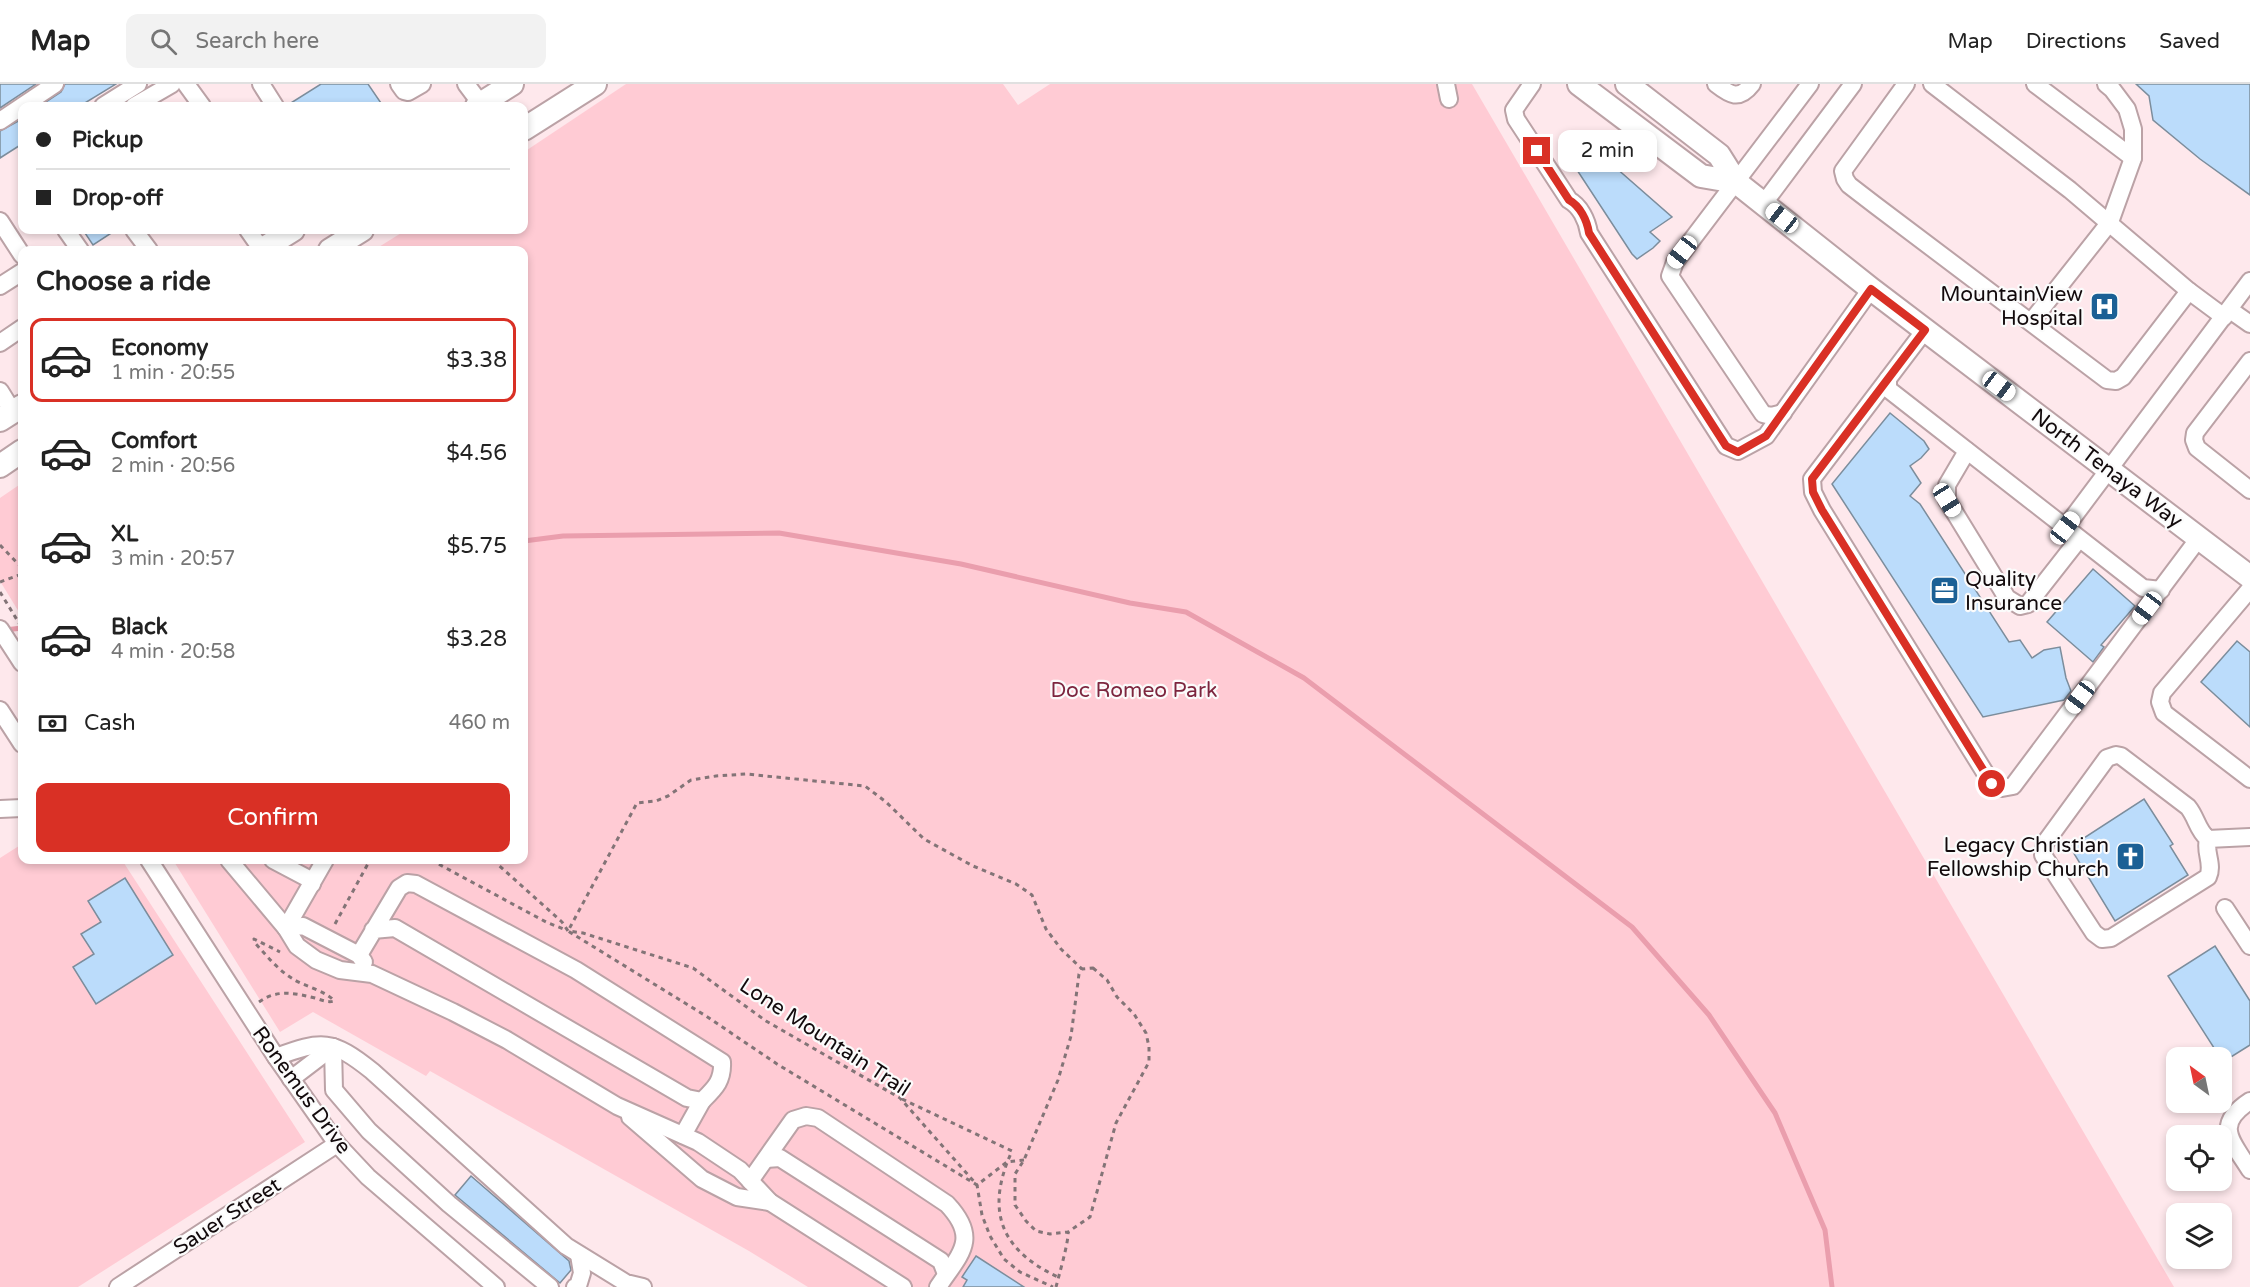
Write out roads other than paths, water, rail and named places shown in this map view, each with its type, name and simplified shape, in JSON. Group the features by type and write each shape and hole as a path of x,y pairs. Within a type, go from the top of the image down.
{"main road":[{"path":"484,102 512,84"},
{"path":"528,126 595,84"},
{"name":"North Tenaya Way","path":"1579,84 1701,176 1736,182"},
{"name":"North Tenaya Way","path":"1627,84 1719,155 1736,182 1871,289 2250,577"},
{"path":"267,246 287,234"},
{"path":"336,246 354,234"},
{"path":"0,466 18,454"}],"street":[{"path":"28,102 55,84"},
{"path":"109,102 138,84"},
{"path":"141,102 172,84"},
{"path":"186,84 199,102"},
{"path":"261,84 272,102"},
{"path":"399,84 404,91 408,92 422,84"},
{"path":"466,84 477,102"},
{"path":"1532,84 1514,110 1516,119 1569,200 1576,204 1588,226 1589,233 1726,446 1738,452 1766,436 1871,289"},
{"path":"1716,84 1729,94 1738,95 1752,84"},
{"path":"1783,413 1771,416 1763,414 1670,276 1675,262 1810,84"},
{"path":"1764,203 1853,84"},
{"path":"1906,84 1843,171 1845,179 1866,198 2107,380 2116,381 2123,377 2189,291"},
{"path":"1932,84 2110,222 2189,291 2250,324"},
{"path":"2035,84 2133,158"},
{"path":"2031,322 2110,222 2133,158 2133,129 2127,109 2106,84"},
{"path":"0,121 18,109"},
{"path":"0,221 18,249"},
{"path":"0,286 18,275"},
{"path":"2065,528 2250,281"},
{"path":"1925,330 1812,479 1813,492 1992,784 2002,788 2013,786 2199,538"},
{"path":"0,343 18,331"},
{"path":"2250,361 2195,433 2194,440 2197,448 2250,490"},
{"path":"1888,379 1888,389 2079,539 2143,588 2161,590"},
{"path":"0,392 12,412"},
{"path":"1967,451 1947,484 1947,500 2007,598 2020,606 2028,604 2079,539"},
{"path":"2250,589 2162,693 2160,702 2164,712 2250,779"},
{"path":"5,636 18,657"},
{"path":"0,710 6,733"},
{"path":"2208,839 2206,846 2211,869 2208,877 2111,938 2102,939 2094,933 2043,855 2044,843 2107,758 2115,755 2121,756 2188,807 2200,832 2208,839 2250,837"},
{"path":"0,809 18,808"},
{"name":"Ronemus Drive","path":"152,864 276,1058 337,1144 368,1177 496,1287"},
{"path":"232,864 286,928 297,946 316,960 340,969 372,974 482,1026 617,1106 682,1135 715,1153 740,1170 770,1202 903,1287"},
{"path":"281,864 309,879 312,884"},
{"path":"286,928 323,864"},
{"path":"359,955 399,888 407,883 416,884 576,970 722,1062 722,1074 717,1087 702,1101 682,1135"},
{"path":"2225,909 2250,946"},
{"path":"286,928 303,926 359,955 372,974"},
{"path":"374,930 394,928 687,1098 702,1101"},
{"path":"276,1058 311,1045 333,1047 354,1056 566,1246 626,1283 643,1287"},
{"path":"291,1079 333,1047"},
{"path":"333,1047 334,1090 369,1131 449,1204 550,1287"},
{"path":"2250,1101 2236,1110 2229,1122 2228,1136 2250,1170"},
{"path":"617,1106 702,1179 737,1197 770,1202"},
{"path":"750,1180 793,1120 806,1116 818,1118 947,1204 958,1216 964,1229 964,1247 942,1281"},
{"name":"Sauer Street","path":"118,1287 337,1144"},
{"path":"766,1158 780,1158 941,1261 942,1281"},
{"path":"575,1287 578,1286 582,1273 579,1255"}],"waterway":[{"path":"528,540 563,536 779,533 961,564 1130,603 1186,612 1304,678 1632,927 1709,1015 1775,1113 1825,1230 1832,1287"},
{"path":"5,630 18,628"}],"place":[{"name":"MountainView Hospital","path":"2104,306"},
{"name":"Quality Insurance","path":"1944,591"},
{"name":"Legacy Christian Fellowship Church","path":"2130,857"}],"park label":[{"name":"Doc Romeo Park","path":"1134,690"}]}
